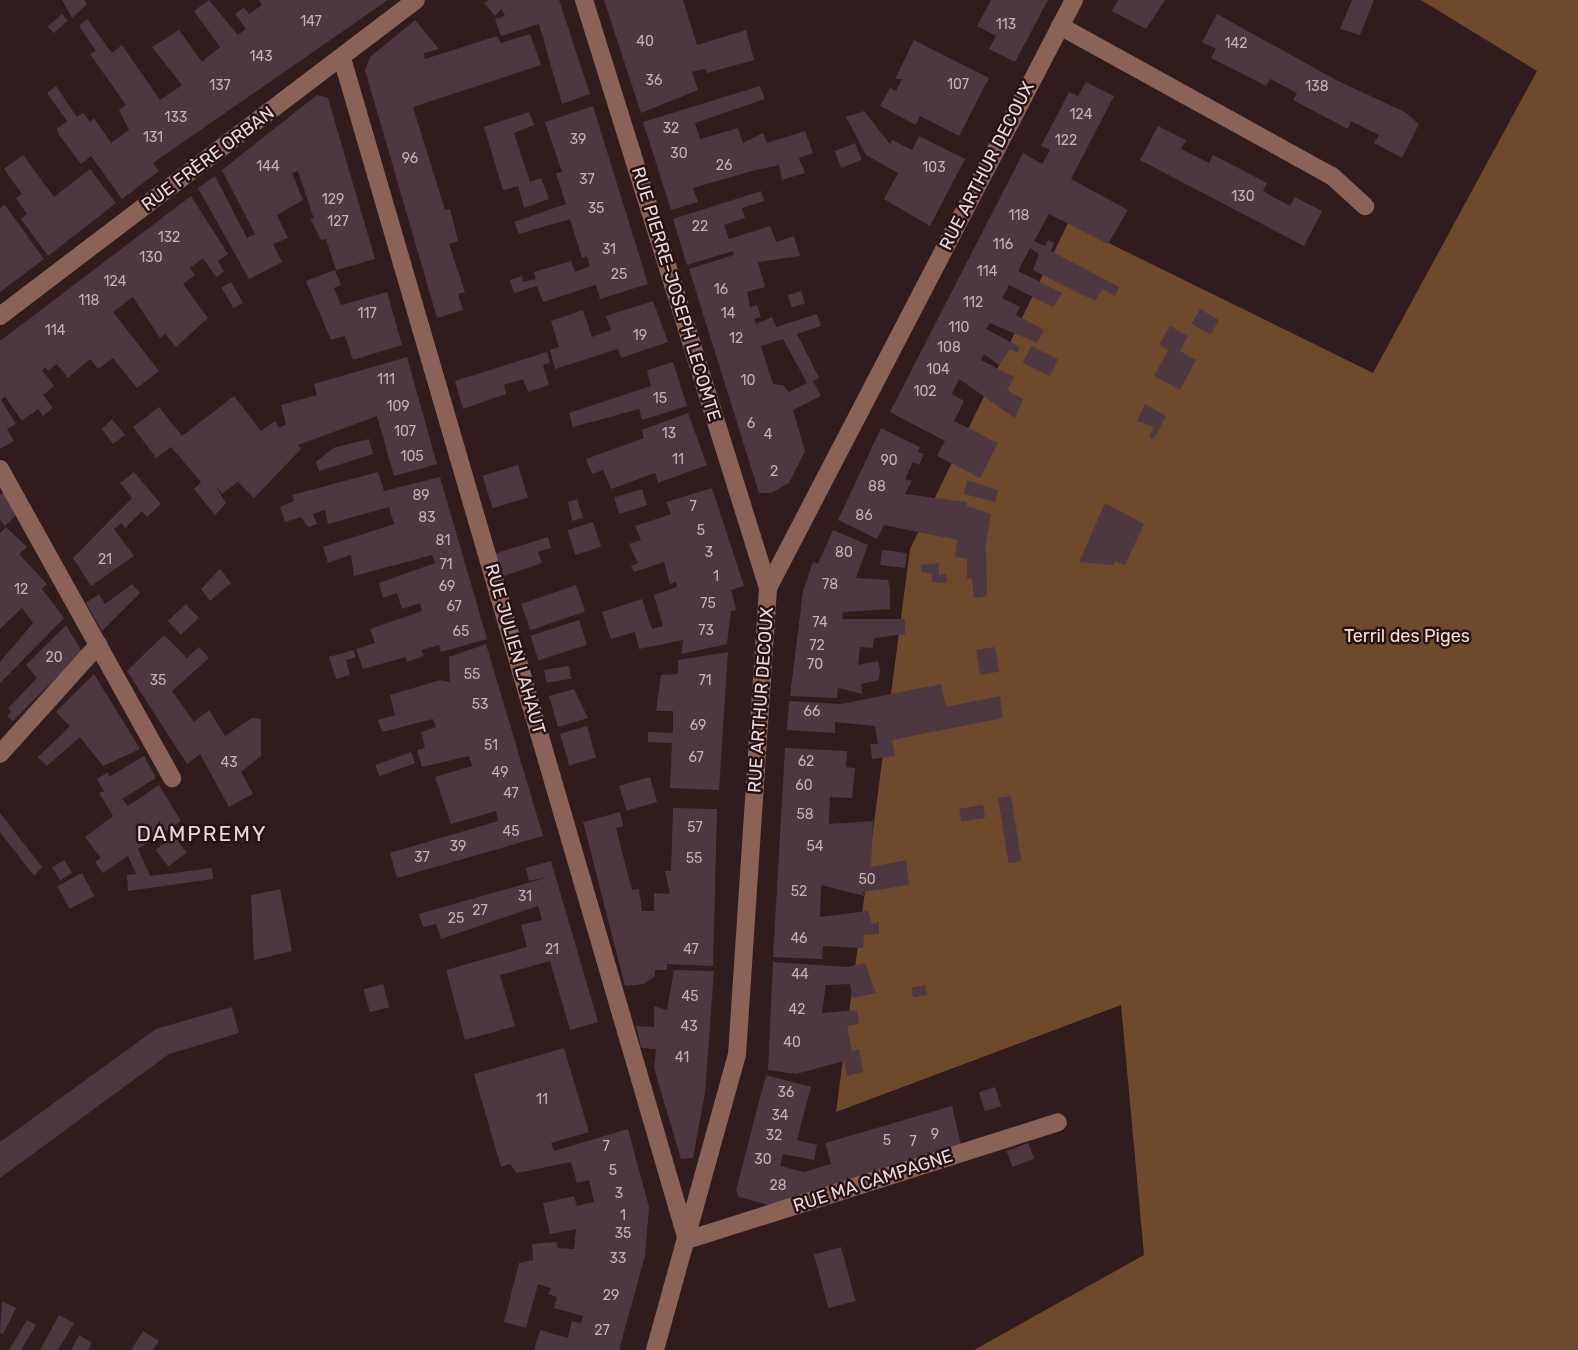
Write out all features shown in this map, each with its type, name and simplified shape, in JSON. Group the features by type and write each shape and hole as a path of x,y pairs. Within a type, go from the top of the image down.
{"street":[{"name":"RUE FRÈRE ORBAN","path":"0,317 416,0"},
{"name":"RUE PIERRE-JOSEPH LECOMTE","path":"584,0 768,588"},
{"name":"RUE ARTHUR DECOUX","path":"655,1350 737,1055 768,588 1074,0"},
{"path":"1060,26 1332,176 1365,206"},
{"name":"RUE JULIEN LAHAUT","path":"342,58 687,1240"},
{"path":"0,469 172,778"},
{"path":"0,754 98,645"},
{"name":"RUE MA CAMPAGNE","path":"687,1240 1058,1122"}],"green space":[{"name":"Terril des Piges","path":"1421,0 1578,0 1578,1350 974,1350 1144,1255 1121,1005 836,1112 910,549 1068,223 1373,373 1537,71"}],"building":[{"path":"62,0 84,0 87,4 72,18"},
{"path":"209,0 238,35 246,29 235,14 244,7 249,14 262,5 259,0 388,0 153,163 159,171 122,199 91,156 81,164 59,135 57,129 67,121 47,93 56,86 77,117 83,113 90,122 94,118 111,143 129,130 119,110 126,105 90,54 96,51 79,26 87,19 112,53 122,45 160,100 182,85 152,47 179,30 202,62 220,47 194,11"},
{"path":"489,0 559,0 590,94 562,104 539,24 501,36 495,19 505,16 501,9 495,16 484,3"},
{"path":"604,0 683,0 697,45 746,30 754,60 707,73 705,69 692,72 698,90 641,113"},
{"path":"991,0 1048,0 1015,62 989,49 996,36 977,26"},
{"path":"1118,0 1165,0 1146,29 1112,11"},
{"path":"1352,0 1374,0 1360,35 1340,29"},
{"path":"62,14 68,21 54,33 48,26"},
{"path":"1217,14 1338,81 1405,112 1419,124 1402,158 1374,143 1379,135 1351,121 1348,129 1293,100 1297,93 1270,79 1266,86 1211,58 1216,49 1202,42"},
{"path":"415,20 439,49 424,53 425,59 497,36 501,43 530,34 541,65 413,107 445,210 450,209 458,241 449,244 465,292 458,294 463,310 437,318 365,70 370,57"},
{"path":"914,40 989,78 959,136 920,116 916,125 880,106 890,88 896,91 902,79 895,79"},
{"path":"1086,82 1114,96 1071,179 1128,210 1108,244 1049,214 1034,241 1045,246 1048,240 1054,243 1051,251 1119,287 1115,296 1102,289 1095,301 1033,270 1039,254 1030,248 1018,271 1062,293 1053,307 1009,285 1002,298 1020,307 1016,315 1044,330 1037,343 990,323 986,329 1020,347 1017,353 1010,349 999,365 984,354 981,360 1014,377 1007,390 1023,399 1015,418 959,379 952,394 964,401 954,421 998,443 980,478 937,456 945,441 890,412 1023,153 1042,164 1050,150 1041,146 1069,92 1078,96"},
{"path":"760,86 765,99 695,123 700,139 738,128 743,143 763,133 767,143 805,131 813,153 799,158 805,173 782,180 779,165 752,171 693,188 698,202 671,210 643,122"},
{"path":"317,95 328,98 375,259 336,270 326,239 321,240 310,218 314,219 298,171 292,173 303,200 277,215 288,238 273,244 282,262 249,279 198,188 215,176 247,238 255,234 222,170"},
{"path":"593,106 648,284 600,299 596,285 543,302 537,286 514,293 510,280 522,276 523,282 536,279 534,272 571,261 575,272 590,266 587,256 582,258 570,219 519,234 514,222 566,204 556,173 562,172 545,122"},
{"path":"864,111 890,144 892,140 912,150 919,136 965,159 930,226 884,199 898,173 866,155 846,117"},
{"path":"529,112 534,125 514,133 530,182 541,178 549,199 524,208 518,186 503,190 484,127"},
{"path":"1158,126 1186,140 1181,149 1209,163 1213,155 1267,183 1263,191 1290,206 1295,197 1322,211 1304,246 1140,160"},
{"path":"855,143 862,160 841,168 835,151"},
{"path":"23,155 54,197 90,169 116,203 48,256 21,219 27,214 16,198 22,194 4,169"},
{"path":"761,191 764,201 742,208 745,218 724,225 729,239 770,226 776,242 794,236 800,256 758,262 765,287 747,292 750,307 757,305 761,317 754,319 756,324 772,317 776,327 817,314 821,326 797,334 819,378 813,381 821,396 793,410 805,451 789,483 771,493 759,493 689,269 734,255 733,251 687,265 673,219","holes":["783,339 807,383 789,392 783,385 773,384 761,346"]},
{"path":"191,196 228,254 218,261 224,272 216,277 203,258 190,268 195,275 183,284 208,318 176,347 165,334 160,338 133,297 113,312 159,371 137,388 113,358 98,369 90,359 68,378 57,364 48,371 45,367 42,370 54,386 43,395 53,408 43,416 38,409 22,421 5,397 1,400 16,424 7,429 14,441 0,449 0,341"},
{"path":"5,205 44,259 0,292 0,208"},
{"path":"335,270 341,285 334,288 341,305 387,292 402,345 353,360 345,336 331,340 306,281"},
{"path":"231,282 243,303 233,308 221,288"},
{"path":"801,291 805,303 792,308 788,295"},
{"path":"653,301 668,342 621,358 618,349 555,369 550,350 559,347 551,321 583,310 592,337 611,330 606,316"},
{"path":"1200,309 1219,320 1211,335 1192,324"},
{"path":"1170,326 1188,336 1180,351 1196,360 1180,390 1154,376 1168,350 1159,345"},
{"path":"1031,346 1058,359 1050,376 1023,363"},
{"path":"547,352 550,363 543,365 549,385 528,392 523,379 504,385 506,394 463,409 455,381"},
{"path":"407,357 437,464 394,476 377,416 298,445 301,449 254,498 238,482 257,467 222,494 214,484 226,503 215,515 194,489 201,482 171,447 156,458 133,427 159,407 182,436 234,396 261,431 275,421 279,428 286,424 281,405 317,395 314,384"},
{"path":"673,362 687,406 642,420 639,409 573,427 569,413 651,386 647,370"},
{"path":"1145,404 1166,416 1154,439 1149,437 1154,427 1137,421"},
{"path":"688,413 707,465 658,483 655,473 611,489 603,470 592,474 586,459 644,438 642,430"},
{"path":"112,419 125,435 113,444 102,429"},
{"path":"881,428 920,447 918,452 924,454 919,465 913,462 905,479 912,481 905,494 967,502 967,506 991,514 986,544 987,596 974,598 972,579 967,579 967,559 955,557 957,540 884,525 877,539 838,520"},
{"path":"369,439 373,454 319,471 316,462 333,448"},
{"path":"518,465 528,498 493,508 483,476"},
{"path":"134,472 161,504 147,517 142,511 125,528 121,523 114,529 134,556 91,586 73,558 132,498 120,483"},
{"path":"378,472 384,491 440,477 487,639 441,652 439,645 421,650 424,656 407,662 406,657 363,669 356,649 375,643 370,629 422,611 420,603 402,609 397,593 383,598 379,583 435,563 432,555 354,576 351,555 328,563 323,547 394,524 389,507 328,524 325,510 313,514 317,524 308,527 301,517 285,522 280,507 294,501 292,495"},
{"path":"967,480 998,490 995,502 964,494"},
{"path":"712,488 744,586 731,590 736,610 731,611 727,644 681,654 683,640 639,649 635,632 611,639 602,612 642,599 652,629 663,626 654,595 677,587 676,582 670,584 664,562 634,572 631,566 638,563 629,544 641,540 635,526 671,514 666,502"},
{"path":"642,489 647,505 619,514 614,497"},
{"path":"4,492 17,514 5,526 0,520 0,495"},
{"path":"577,499 583,518 572,521 568,502"},
{"path":"1105,503 1144,524 1125,565 1115,561 1113,565 1079,562"},
{"path":"593,522 601,547 575,555 567,530"},
{"path":"6,527 27,547 19,554 47,584 42,589 64,618 0,683 0,662 33,623 22,608 0,629 0,533"},
{"path":"833,530 868,545 856,578 888,580 890,588 890,609 843,612 842,619 905,619 905,634 874,638 873,648 860,647 858,665 878,661 880,669 879,680 861,684 862,694 838,688 837,698 790,696 803,591 813,562 818,564"},
{"path":"548,537 551,548 538,552 542,563 501,577 494,554"},
{"path":"882,550 907,553 905,568 880,565"},
{"path":"939,563 939,575 946,574 947,583 932,582 932,574 921,572 921,565"},
{"path":"220,569 231,583 210,601 201,589"},
{"path":"132,584 140,593 102,631 86,603 99,594 105,604"},
{"path":"576,585 585,611 530,630 521,604"},
{"path":"186,604 199,618 181,635 168,621"},
{"path":"579,620 587,645 539,660 530,636"},
{"path":"66,625 82,652 13,721 7,716 11,712 8,708 37,678 26,665"},
{"path":"164,635 187,658 199,647 209,658 172,691 194,722 209,710 225,736 252,718 261,719 261,756 241,772 253,794 229,807 200,754 187,764 127,671"},
{"path":"486,644 543,836 397,878 390,853 498,821 496,811 451,824 435,777 472,766 469,756 422,767 417,750 425,748 421,732 436,727 433,719 382,732 378,720 395,715 390,695 440,680 450,682 449,657"},
{"path":"995,647 999,672 980,675 976,650"},
{"path":"353,650 356,657 346,660 350,675 336,679 329,657"},
{"path":"728,652 719,790 670,788 672,743 648,742 648,732 673,733 673,711 656,711 661,675 678,674 678,660"},
{"path":"569,666 571,679 546,683 544,670"},
{"path":"94,674 140,749 103,766 80,737 47,766 38,757 70,726 56,712"},
{"path":"941,684 946,707 1000,696 1003,718 892,740 895,756 872,759 870,744 878,744 875,726 835,722 835,733 787,730 789,701 841,704"},
{"path":"574,689 588,718 558,727 549,696"},
{"path":"587,726 596,758 569,765 560,734"},
{"path":"785,748 847,751 846,767 855,768 852,798 830,797 829,824 873,821 871,867 906,860 909,885 863,892 864,896 821,885 820,917 868,911 872,924 879,922 879,934 864,935 863,948 823,946 822,959 773,957"},
{"path":"411,752 415,763 379,776 375,765"},
{"path":"144,756 156,778 122,799 128,806 159,785 181,821 138,849 150,876 212,868 213,879 128,891 127,875 136,874 128,856 103,873 95,862 101,858 85,837 113,816 99,793 104,791 97,779 108,772 109,777"},
{"path":"650,777 657,802 626,811 619,786"},
{"path":"1011,796 1021,861 1008,863 998,798"},
{"path":"983,805 985,818 961,822 959,809"},
{"path":"673,808 717,809 713,966 667,964 667,970 655,970 655,976 644,984 625,986 583,822 620,812 623,826 616,828 632,890 639,889 642,911 654,911 654,893 670,894 665,871 671,871"},
{"path":"0,813 42,867 34,876 0,832"},
{"path":"174,836 187,853 168,867 156,850"},
{"path":"64,860 72,873 60,880 52,867"},
{"path":"551,861 598,1022 570,1030 550,961 500,975 515,1026 465,1040 446,970 527,947 521,925 542,920 538,906 441,939 436,924 423,927 419,914 549,877 529,881 526,868"},
{"path":"82,873 94,896 69,909 57,886"},
{"path":"280,889 292,951 254,960 251,895"},
{"path":"773,962 848,967 865,963 876,993 853,998 850,984 826,985 822,1013 857,1010 859,1024 847,1026 852,1051 859,1049 863,1072 847,1076 844,1061 796,1074 768,1070"},
{"path":"674,970 714,971 705,1093 693,1158 681,1159 654,1068 656,1049 641,1048 636,1026 654,1027 654,1006 667,1010"},
{"path":"383,984 389,1007 370,1012 364,989"},
{"path":"925,985 927,995 913,997 911,988"},
{"path":"232,1007 239,1033 169,1054 0,1178 0,1142 156,1029"},
{"path":"564,1048 589,1132 551,1143 554,1151 628,1129 649,1207 645,1256 619,1350 534,1350 540,1330 568,1338 572,1321 581,1323 583,1316 554,1308 557,1297 548,1294 551,1288 538,1284 526,1328 504,1322 519,1263 533,1260 532,1244 557,1242 558,1248 574,1249 576,1229 550,1234 543,1203 574,1196 577,1206 594,1202 589,1180 577,1183 571,1162 517,1173 510,1164 501,1167 474,1074"},
{"path":"766,1075 811,1087 797,1140 817,1145 814,1160 783,1154 780,1166 804,1172 831,1164 825,1143 952,1106 962,1149 769,1205 739,1197 736,1190"},
{"path":"995,1087 1001,1106 985,1111 979,1092"},
{"path":"1028,1143 1034,1159 1013,1167 1007,1151"},
{"path":"841,1247 855,1301 828,1308 814,1254"},
{"path":"2,1301 16,1308 3,1334 0,1333"},
{"path":"59,1315 74,1323 58,1350 40,1350"},
{"path":"27,1320 36,1325 21,1350 9,1350"},
{"path":"143,1331 159,1341 153,1350 131,1350"},
{"path":"79,1335 92,1343 88,1350 71,1350"}],"district":[{"name":"DAMPREMY","path":"202,834"}]}
